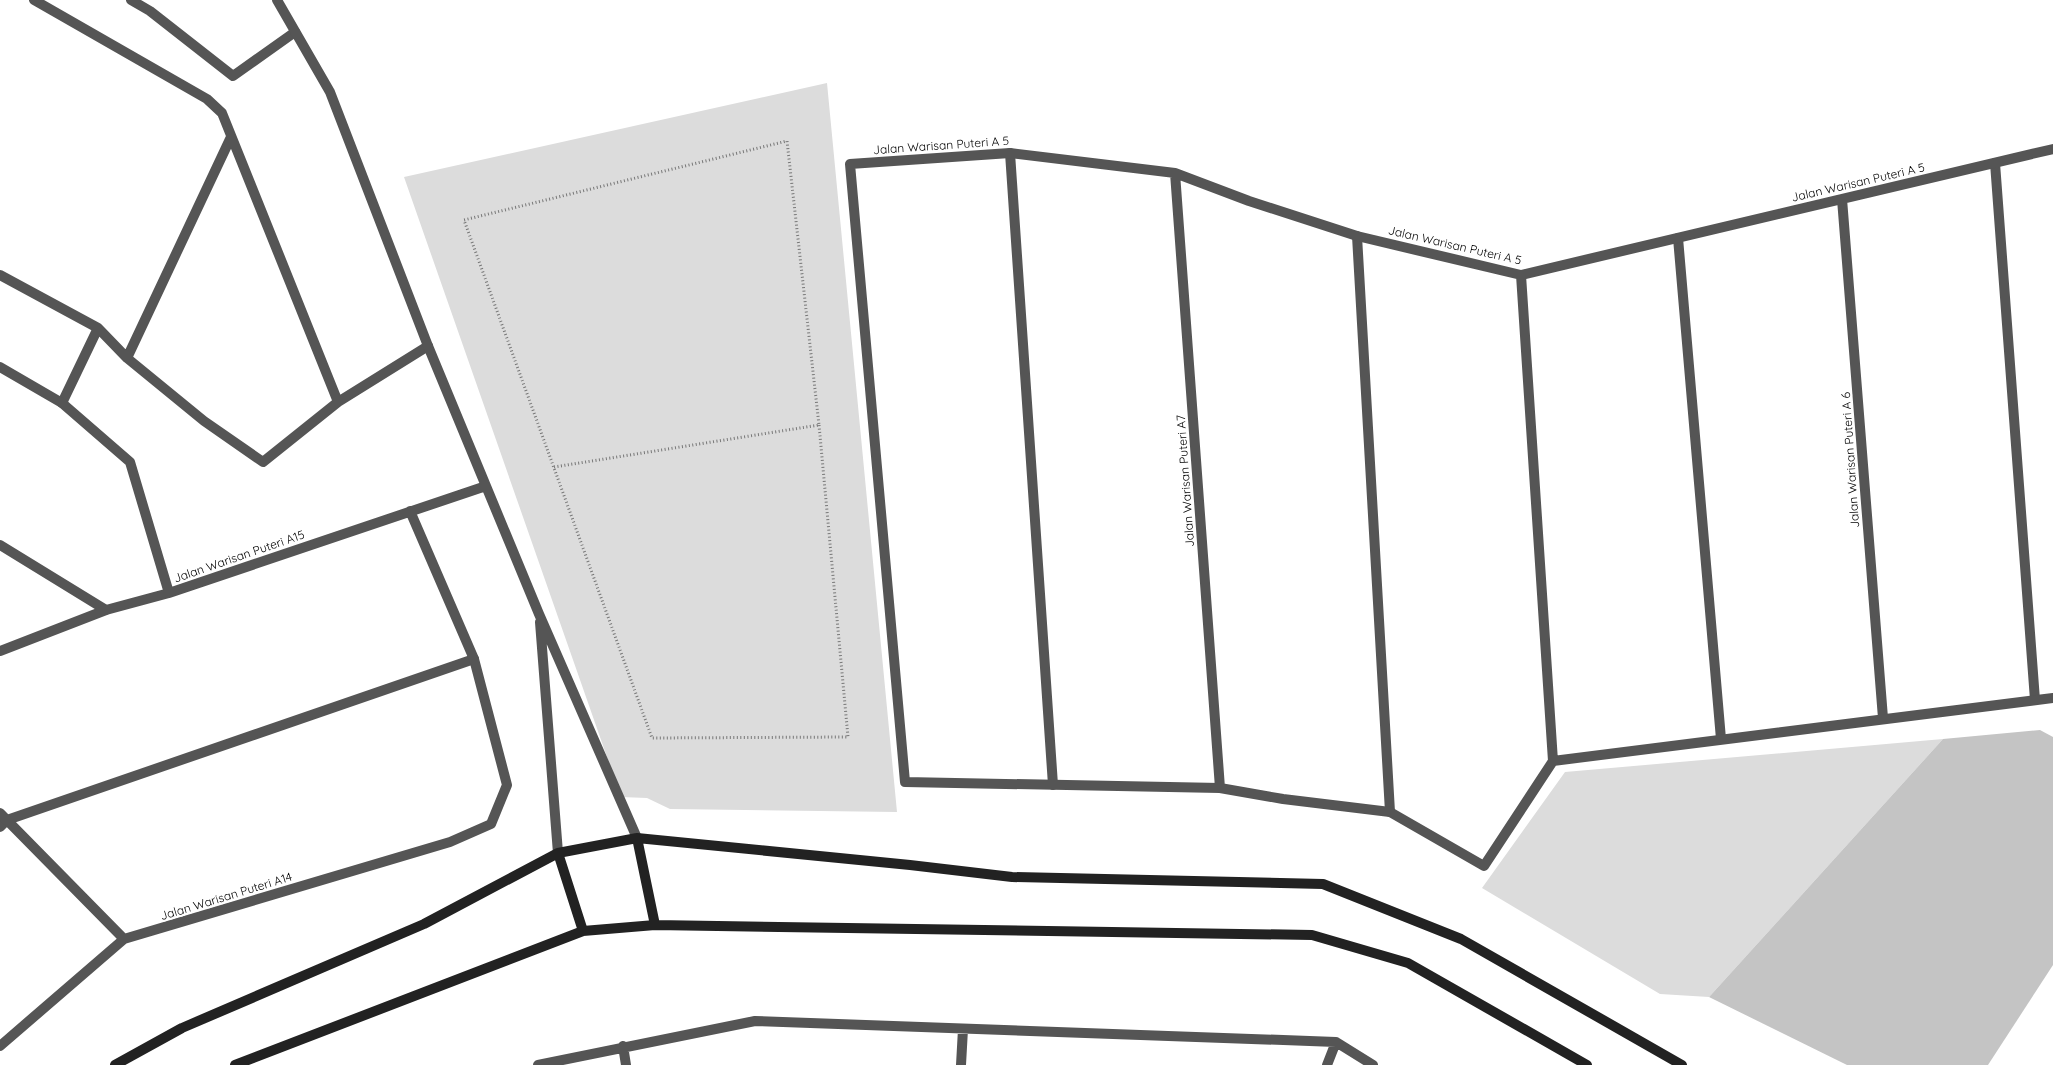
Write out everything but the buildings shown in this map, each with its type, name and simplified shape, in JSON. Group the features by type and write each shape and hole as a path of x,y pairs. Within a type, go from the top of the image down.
{"street":[{"path":"34,0 207,99 222,114 338,402"},
{"path":"131,0 150,11 233,76 295,32"},
{"path":"276,0 330,92 428,346 539,614 637,838 655,925"},
{"path":"127,358 231,137"},
{"name":"Jalan Warisan Puteri A 5","path":"1053,785 905,782 850,164 1010,153 1175,173 1249,201 1357,236 1521,275 2053,149"},
{"path":"1010,153 1053,785 1220,788 1283,799 1390,812 1484,866 1553,761 1521,275"},
{"path":"1995,163 2035,700"},
{"name":"Jalan Warisan Puteri A7","path":"1175,173 1220,788"},
{"name":"Jalan Warisan Puteri A 6","path":"1842,199 1883,718"},
{"path":"1357,236 1390,812"},
{"path":"1678,238 1721,739"},
{"path":"0,275 98,328 127,358 204,421 263,462 338,402 428,346"},
{"path":"62,403 98,328"},
{"path":"0,366 62,403 130,462 169,593"},
{"name":"Jalan Warisan Puteri A15","path":"0,651 106,610 169,593 486,486"},
{"path":"124,939 2,820 474,659 410,511"},
{"path":"0,545 106,610"},
{"path":"539,614 558,853 583,932"},
{"name":"Jalan Warisan Puteri A14","path":"0,1046 124,939 450,842 491,824 507,785 474,659"},
{"path":"1553,761 2053,698"},
{"path":"115,1065 182,1028 424,924 558,853 637,838 1012,877 1323,884 1461,939 1682,1065"},
{"path":"235,1065 583,932 655,925 1312,935 1408,963 1587,1065"},
{"path":"538,1065 623,1046 755,1021 1336,1042 1373,1065"},
{"path":"961,1065 963,1029"},
{"path":"1327,1065 1336,1042"},
{"path":"623,1046 626,1065"}],"path":[{"path":"787,142 819,425 848,737 652,738 464,220 787,142"},
{"path":"554,467 819,425"}],"shaded area":[{"path":"827,83 897,812 670,809 647,798 621,797 404,177"},
{"path":"1943,739 1709,997 1660,994 1482,888 1565,772"}]}
